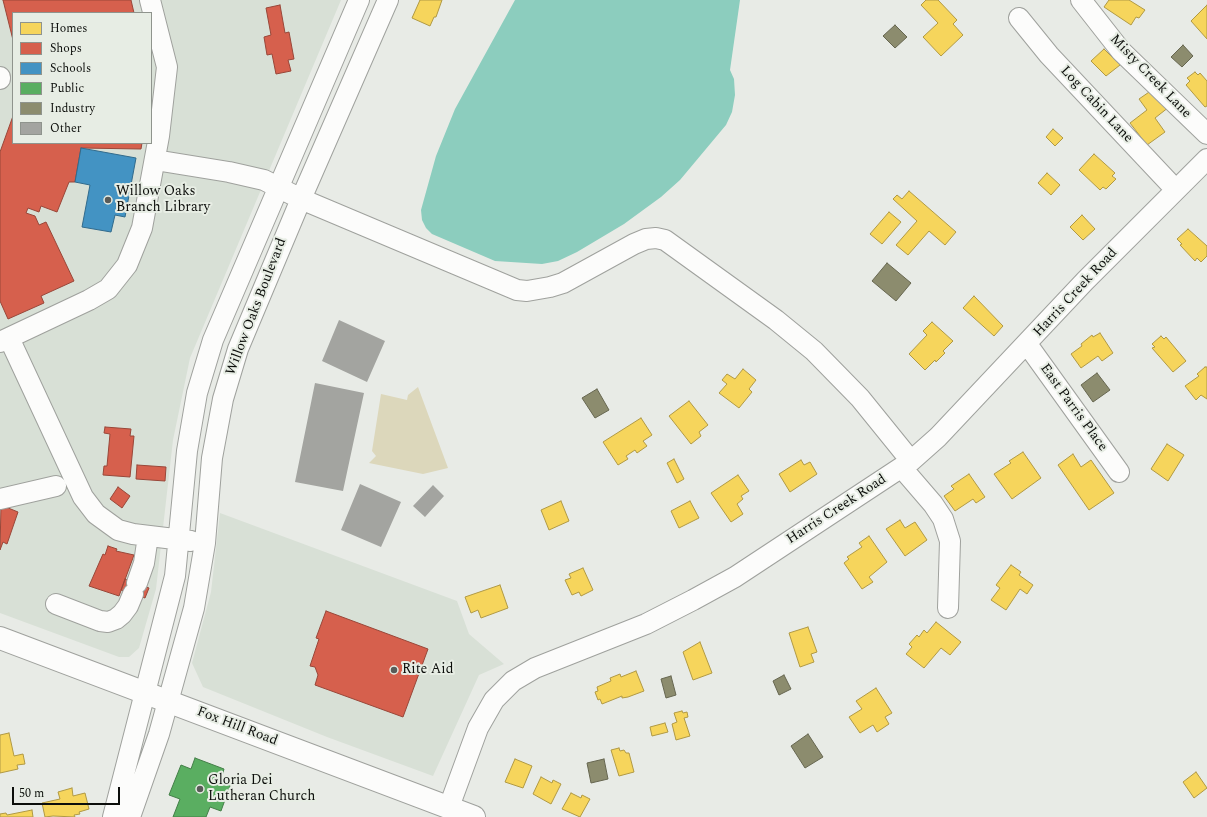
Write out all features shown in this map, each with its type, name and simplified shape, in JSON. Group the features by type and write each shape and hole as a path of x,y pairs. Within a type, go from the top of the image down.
{"main road":[{"name":"Fox Hill Road","path":"0,638 474,817"}],"street":[{"path":"150,0 167,67 159,136 142,228 127,266 108,289 89,300 4,340 89,506 106,523 118,530 148,536 205,543"},
{"name":"Willow Oaks Boulevard","path":"113,817 175,576 187,451 197,394 213,340 358,0"},
{"name":"Willow Oaks Boulevard","path":"130,817 168,701 194,608 205,543 212,458 223,399 238,349 301,199 388,0"},
{"name":"Misty Creek Lane","path":"1081,0 1121,51 1207,134"},
{"name":"Log Cabin Lane","path":"1019,18 1049,55 1176,190"},
{"name":"Harris Creek Road","path":"449,807 478,728 494,700 513,681 535,668 646,624 735,577 907,464 938,437 1085,281 1207,159"},
{"path":"155,160 229,172 264,180 301,199 508,287 527,291 550,287 563,282 620,251 646,239 656,238 665,240 776,320 814,351 860,398 907,464 943,520 950,541 948,608"},
{"name":"East Parris Place","path":"1027,344 1120,472"},
{"path":"0,499 56,486"},
{"path":"56,604 100,621 108,622 116,619 128,606 135,588 144,563 148,536"}],"shaded area":[{"path":"0,0 341,0 190,358 173,440 156,589 139,648 129,657 119,657 0,613"},
{"path":"515,0 740,0 730,70 734,79 735,95 732,112 726,125 680,180 661,197 624,224 577,252 558,261 542,264 495,261 432,234 426,228 422,220 421,210 436,156 455,109"},
{"path":"418,387 448,468 423,474 369,463 376,456 372,451 381,394 407,400 408,395"},
{"path":"220,513 457,601 469,634 504,664 479,675 433,776 327,737 203,687 192,663 211,592"}],"building: Homes":[{"path":"420,0 442,0 436,17 434,17 430,26 412,18"},
{"path":"926,0 938,0 957,20 953,24 963,35 941,56 923,37 938,23 921,5"},
{"path":"1109,0 1129,0 1145,10 1139,18 1136,17 1131,25 1104,7"},
{"path":"1207,5 1207,39 1191,21"},
{"path":"1104,49 1120,65 1106,76 1091,61"},
{"path":"1195,72 1198,75 1200,73 1207,81 1207,106 1205,107 1186,85 1190,81 1187,78"},
{"path":"1155,88 1169,107 1155,118 1165,132 1147,145 1130,123 1147,110 1139,99"},
{"path":"1053,129 1063,138 1055,146 1046,137"},
{"path":"1094,154 1115,173 1112,176 1116,179 1106,189 1103,187 1100,190 1079,170"},
{"path":"1047,173 1060,185 1051,195 1038,183"},
{"path":"909,191 956,232 945,245 929,231 908,255 896,245 917,221 893,199 897,195 902,199"},
{"path":"889,212 901,222 882,244 870,234"},
{"path":"1082,215 1095,229 1083,240 1070,227"},
{"path":"1188,229 1207,246 1207,256 1201,262 1197,258 1195,261 1180,245 1182,244 1177,239"},
{"path":"974,296 1003,326 994,336 963,308"},
{"path":"932,322 953,341 943,351 945,353 925,370 909,354 927,335 923,331"},
{"path":"1100,333 1113,353 1102,361 1098,356 1081,368 1071,354 1082,346 1081,344 1092,335 1093,337"},
{"path":"1161,336 1164,339 1166,337 1186,361 1173,372 1152,348 1155,347 1152,344"},
{"path":"1207,367 1207,399 1201,395 1196,400 1185,386 1199,376 1197,374"},
{"path":"743,369 756,380 749,389 752,392 739,408 719,393 727,384 722,380 727,374 735,379"},
{"path":"689,401 708,425 699,432 701,436 691,444 669,416"},
{"path":"641,418 652,435 643,441 647,446 637,453 635,450 626,456 628,459 618,465 603,442"},
{"path":"1167,444 1184,455 1168,481 1151,469"},
{"path":"1023,452 1041,478 1012,499 994,474 1011,463 1009,461"},
{"path":"1073,454 1081,467 1091,460 1114,493 1089,510 1058,465"},
{"path":"674,459 684,479 677,483 667,463"},
{"path":"801,460 804,465 810,462 817,474 790,492 779,474"},
{"path":"969,474 985,497 976,503 973,499 955,511 944,496 954,489 951,486"},
{"path":"738,475 749,491 741,496 743,499 737,504 743,514 731,522 711,493"},
{"path":"561,501 569,521 549,530 541,510"},
{"path":"690,501 699,518 679,528 671,511"},
{"path":"900,520 905,528 915,522 927,540 905,556 886,529"},
{"path":"869,536 887,562 869,577 873,582 862,589 844,563 849,559 847,557 862,547 859,543"},
{"path":"1011,565 1021,572 1019,575 1033,585 1027,594 1020,589 1006,610 991,600 1000,588 996,585"},
{"path":"583,568 593,590 581,596 579,592 572,595 565,580 571,578 569,574"},
{"path":"500,585 508,608 481,618 478,610 471,613 465,597"},
{"path":"936,622 961,642 950,655 941,648 924,668 906,654 912,647 909,644 917,635 919,637 924,630 927,633"},
{"path":"808,627 817,652 811,654 814,662 800,667 789,633"},
{"path":"700,642 712,673 693,680 683,652"},
{"path":"636,671 644,691 628,697 622,698 622,696 602,704 600,699 598,700 595,692 598,691 597,687 611,681 610,678 620,674 621,677"},
{"path":"876,688 892,713 885,717 889,724 877,732 873,725 860,733 849,717 862,709 856,701"},
{"path":"682,711 683,713 687,712 688,717 684,718 690,736 676,740 672,724 677,722 674,713"},
{"path":"665,723 668,732 652,736 650,727"},
{"path":"9,733 14,756 23,754 25,764 17,765 18,769 0,773 0,735"},
{"path":"619,748 620,751 624,750 626,753 629,753 634,772 619,776 611,750"},
{"path":"515,759 532,766 523,788 505,782"},
{"path":"1196,772 1207,788 1194,798 1183,782"},
{"path":"541,777 552,783 553,780 561,784 551,804 533,794"},
{"path":"72,788 73,796 85,793 89,809 79,812 80,814 74,815 75,817 45,817 42,803 60,799 58,792"},
{"path":"571,793 581,798 582,795 590,799 580,817 562,809"},
{"path":"32,810 33,817 0,817 0,814 6,813 7,815"}],"building: Shops":[{"path":"3,0 131,0 134,12 12,12 12,36"},
{"path":"280,5 285,33 289,32 294,59 288,60 291,71 276,74 272,54 267,55 264,37 271,35 266,8"},
{"path":"12,119 12,144 142,144 141,149 81,148 75,182 69,182 57,212 41,206 39,212 28,208 26,213 35,216 39,225 46,222 74,281 41,296 44,303 8,319 0,301 0,152"},
{"path":"105,427 131,429 130,436 134,436 130,477 103,475 104,466 107,466 110,434 104,433"},
{"path":"137,465 166,467 165,481 136,479"},
{"path":"118,487 130,496 122,508 110,499"},
{"path":"1,505 18,512 7,544 3,542 0,550"},
{"path":"108,546 117,549 116,551 134,555 119,596 89,586"},
{"path":"125,579 149,588 145,598 121,590"},
{"name":"Rite Aid","path":"326,611 428,649 403,717 315,685 318,675 315,667 310,666 319,639 316,638"}],"building: Schools":[{"name":"Willow Oaks Branch Library","path":"81,148 136,158 125,217 115,215 111,232 82,227 90,185 75,182"}],"building: Public":[{"name":"Gloria Dei Lutheran Church","path":"195,758 224,769 221,779 231,783 221,811 210,807 206,817 173,817 180,799 169,795 181,765 191,769"}],"building: Industry":[{"path":"895,25 907,37 895,48 883,36"},
{"path":"1183,45 1193,56 1182,67 1171,57"},
{"path":"887,263 911,283 896,301 872,281"},
{"path":"1097,373 1110,390 1093,402 1081,385"},
{"path":"597,389 609,410 595,418 582,398"},
{"path":"784,675 791,689 779,695 773,681"},
{"path":"671,676 676,695 666,698 661,679"},
{"path":"808,734 823,757 805,768 791,746"},
{"path":"604,759 608,779 591,783 587,763"}],"building: Other":[{"path":"339,320 385,341 367,382 322,361"},
{"path":"315,383 364,393 343,491 295,482"},
{"path":"360,484 401,502 381,547 341,530"},
{"path":"433,485 444,496 425,517 413,506"}],"place":[{"name":"Willow Oaks Branch Library","path":"108,200"},
{"name":"Rite Aid","path":"394,670"},
{"name":"Gloria Dei Lutheran Church","path":"200,789"}]}
